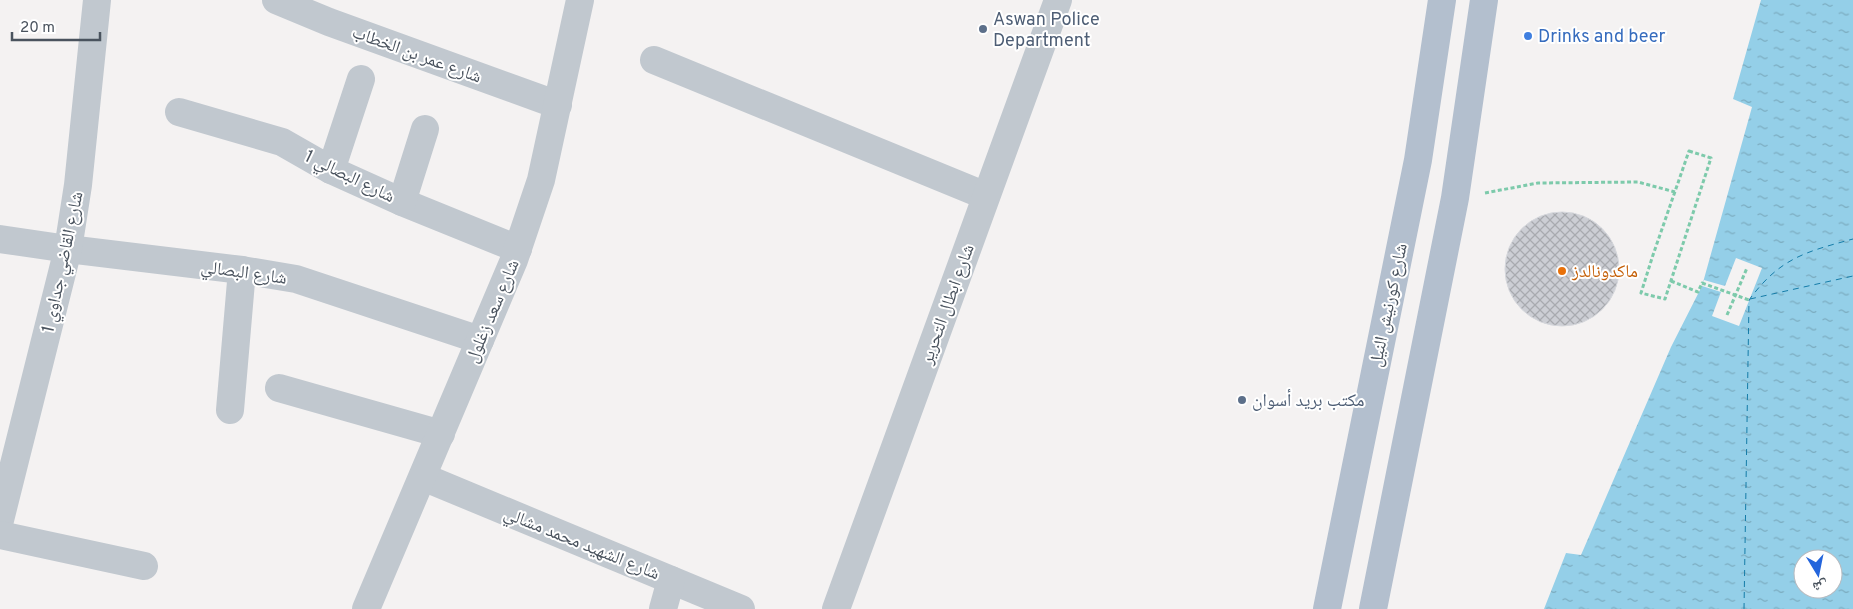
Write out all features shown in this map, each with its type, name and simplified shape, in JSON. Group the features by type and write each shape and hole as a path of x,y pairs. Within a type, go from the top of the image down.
{"main road":[{"name":"شارع كورنيش النيل","path":"1327,609 1418,160 1442,0"},
{"path":"1373,609 1455,198 1484,0"}],"street":[{"name":"شارع القاضي جداوي 1","path":"2,508 68,249 78,185 97,0"},
{"name":"شارع عمر بن الخطاب","path":"276,0 329,22 558,105"},
{"name":"شارع سعد زغلول","path":"366,609 518,249 541,180 580,0"},
{"name":"شارع ابطال التحرير","path":"836,609 1058,0"},
{"path":"654,60 986,196"},
{"path":"331,170 361,79"},
{"name":"شارع البصالي 1","path":"179,112 282,142 331,170 402,202 518,249"},
{"path":"402,202 425,129"},
{"name":"شارع البصالي","path":"0,239 242,270 296,279 480,340"},
{"path":"230,410 242,270"},
{"path":"279,388 441,434"},
{"name":"شارع الشهيد محمد مشالي","path":"423,477 741,609"},
{"path":"0,535 144,566"},
{"path":"663,609 670,580"}],"path":[{"path":"1689,151 1712,158 1665,299 1641,293 1675,192 1689,151"},
{"path":"1455,198 1538,183 1638,182 1675,192"},
{"path":"1727,315 1747,268"},
{"path":"1671,281 1698,292 1702,283 1749,300"}],"water":[{"path":"1761,0 1853,0 1853,609 1544,609 1566,553 1581,555 1671,347 1702,286 1752,107 1733,99"}],"pier":[{"path":"1736,258 1762,268 1739,326 1712,316 1721,292 1702,286 1704,280 1725,286"}],"building":[{"name":"ماكدونالدز","path":"1562,212 1584,216 1602,229 1615,247 1619,269 1615,291 1602,309 1584,322 1562,326 1540,322 1522,309 1509,291 1505,269 1509,247 1522,229 1540,216"}],"ferry route":[{"path":"1744,609 1749,300 1760,286 1783,266 1807,253 1853,239"},
{"path":"1750,299 1853,276"}],"place":[{"name":"Aswan Police Department","path":"983,29"},
{"name":"Drinks and beer","path":"1528,36"},
{"name":"ماكدونالدز","path":"1562,271"},
{"name":"مكتب بريد أسوان","path":"1242,400"}]}
